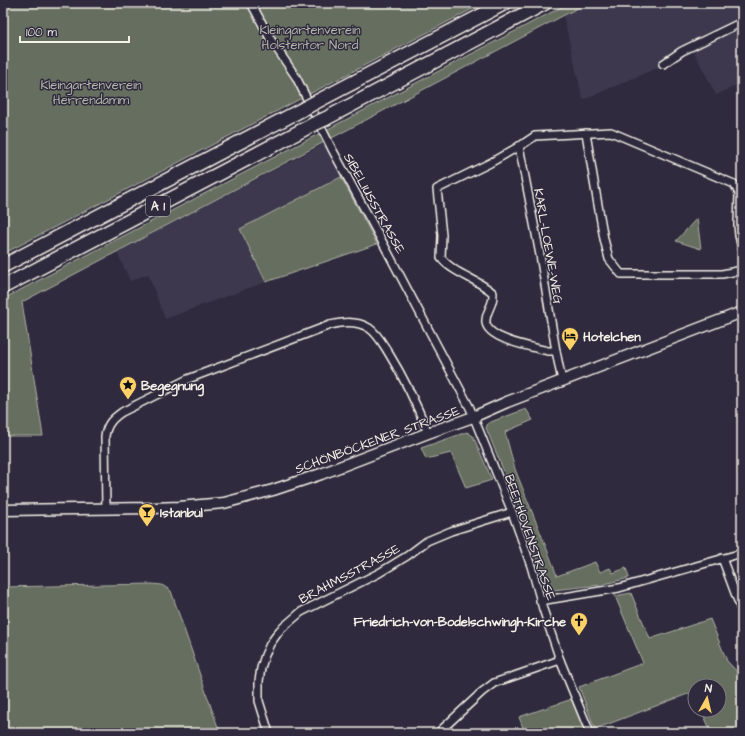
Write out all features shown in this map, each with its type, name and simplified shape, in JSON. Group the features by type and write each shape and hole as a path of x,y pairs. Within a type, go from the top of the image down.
{"highway":[{"name":"A 1","path":"3,266 505,3"},
{"name":"A 1","path":"3,287 545,3"}],"main road":[{"name":"SCHÖNBÖCKENER STRASSE","path":"3,510 179,507 227,502 274,490 473,417 507,402 742,312"}],"street":[{"name":"SIBELIUSSTRASSE","path":"251,3 272,40 296,77 332,149 466,400 473,417"},
{"path":"663,64 682,51 742,22"},
{"path":"556,350 548,351 499,337 491,332 486,323 486,316 492,302 493,293 486,286 446,264 440,258 442,235 437,189 520,146 535,136 611,132 734,184 739,193 738,226 742,248"},
{"path":"586,133 604,239 610,259 621,274 722,274 742,270"},
{"name":"KARL-LOEWE-WEG","path":"520,146 562,381"},
{"path":"106,509 105,436 106,427 112,419 122,412 188,379 341,322 358,324 369,328 379,338 404,378 428,433"},
{"name":"BEETHOVENSTRASSE","path":"473,417 500,479 531,566 540,601 560,660 590,733"},
{"name":"BRAHMSSTRASSE","path":"269,733 259,701 259,681 265,655 270,644 280,630 301,612 379,573 407,556 427,541 442,534 512,512"},
{"path":"540,601 619,588 742,553"},
{"path":"722,558 742,612"},
{"path":"438,733 482,692 494,683 560,660"}],"shaded area":[{"path":"587,3 742,3 742,83 716,95 694,52 583,100 563,15"},
{"path":"324,144 341,177 240,229 266,282 165,319 148,274 130,281 117,252"}],"green space":[{"name":"Kleingartenverein Herrendamm","path":"3,3 251,3 295,83 297,82 252,3 484,3 3,254"},
{"path":"569,3 587,3 22,302 43,436 3,436 3,299"},
{"path":"341,177 377,244 266,282 240,229"},
{"path":"697,218 701,249 676,241"},
{"path":"526,409 533,420 505,432 515,469 557,576 595,562 600,572 610,568 613,573 626,568 629,578 600,585 553,590 548,589 545,585 521,513 486,428 488,423"},
{"path":"467,432 473,436 492,480 466,488 451,453 426,459 421,448"},
{"path":"162,585 171,591 220,733 3,733 3,587"},
{"path":"631,593 650,639 710,619 727,661 742,677 742,733 712,733 705,718 727,718 727,678 687,678 687,694 595,729 579,687 643,663 615,596"},
{"path":"575,698 590,733 525,733 519,717"}],"place":[{"name":"Hotelchen","path":"570,351"},
{"name":"Begegnung","path":"128,400"},
{"name":"Istanbul","path":"147,527"},
{"name":"Friedrich-von-Bodelschwingh-Kirche","path":"579,636"}],"park label":[{"name":"Kleingartenverein Holstentor Nord","path":"310,36"}]}
